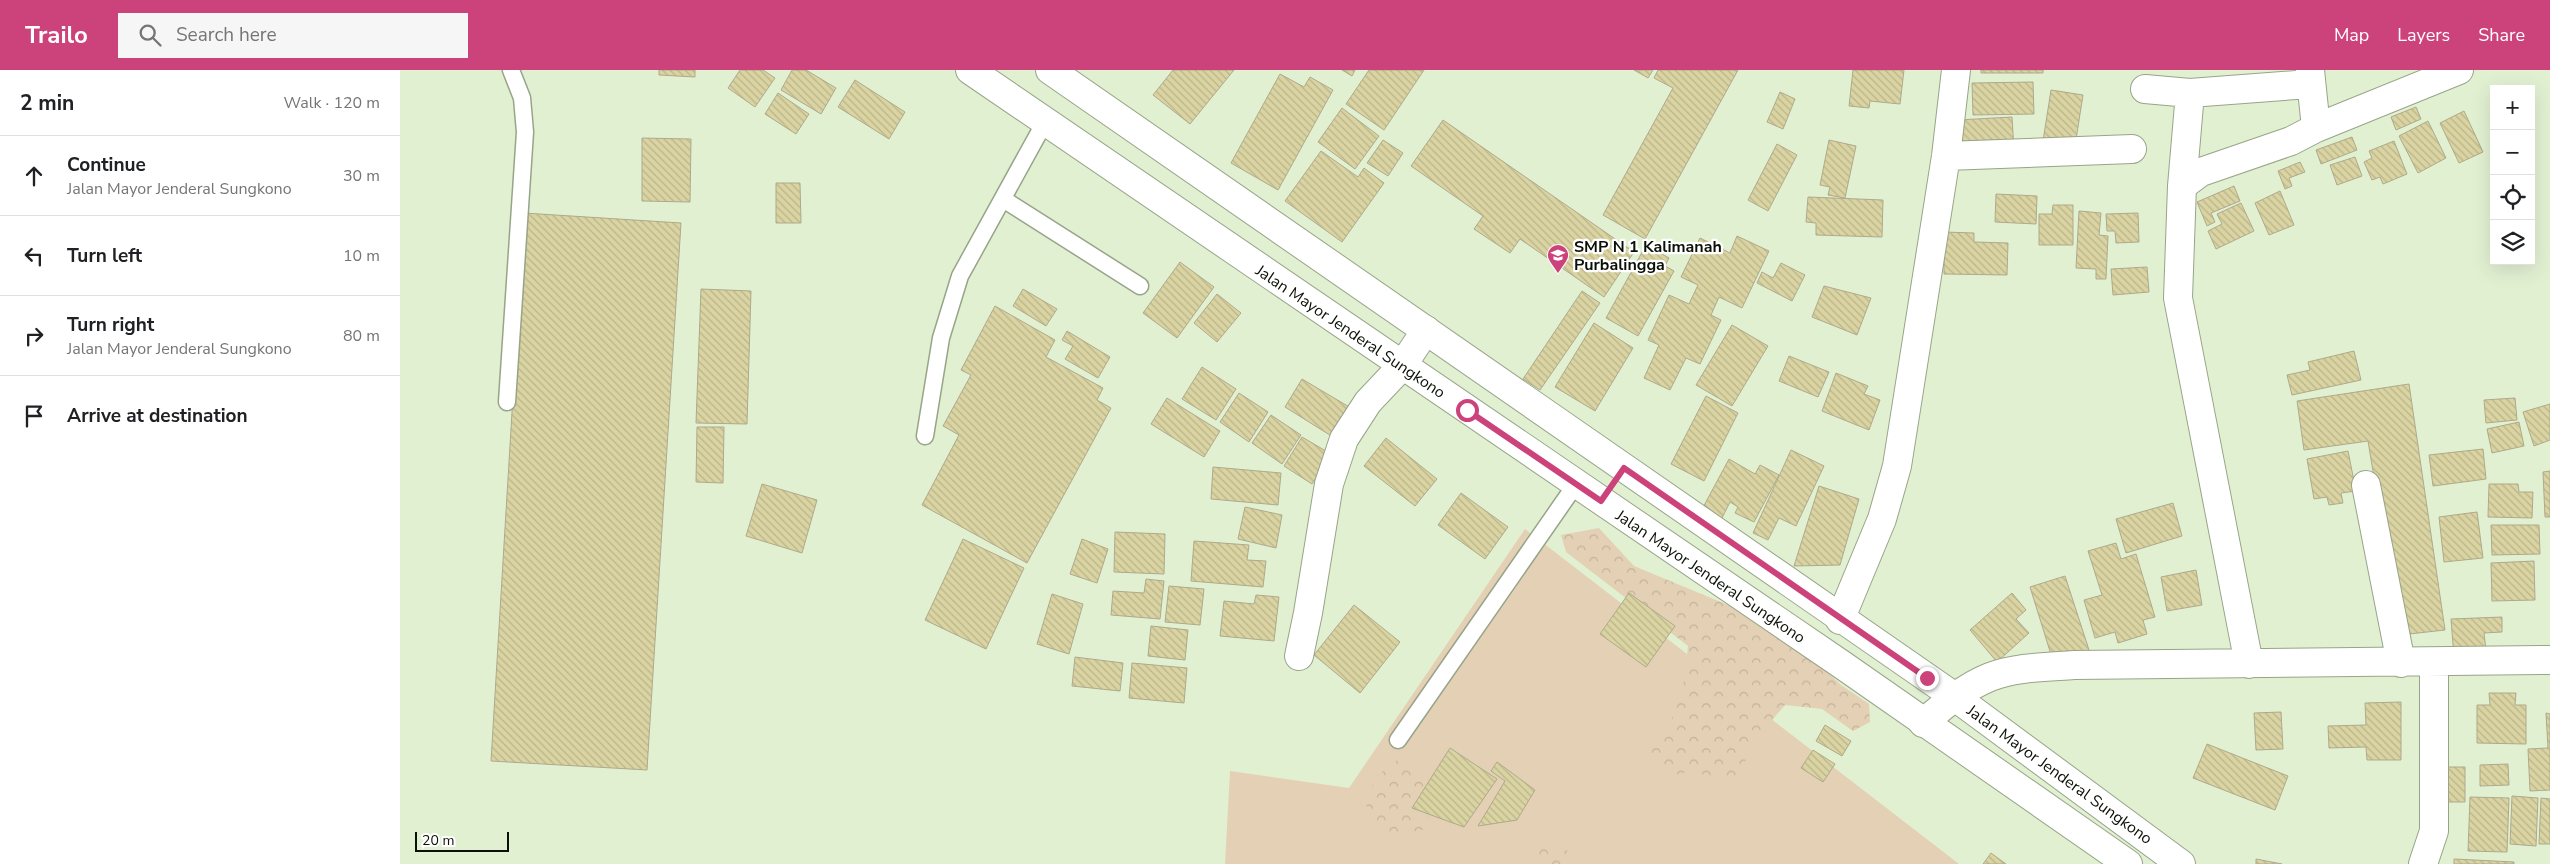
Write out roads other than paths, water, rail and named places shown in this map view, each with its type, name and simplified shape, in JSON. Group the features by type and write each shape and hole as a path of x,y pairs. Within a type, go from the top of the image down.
{"street":[{"name":"Jalan Mayor Jenderal Sungkono","path":"970,70 1046,120 2128,864"},
{"name":"Jalan Mayor Jenderal Sungkono","path":"1050,70 1840,620 1955,697 2181,864"},
{"path":"1840,620 1882,519 1897,466 1946,156 1956,70"},
{"path":"2182,186 2202,172 2291,141 2316,128 2458,70"},
{"path":"2145,89 2190,92 2310,77 2316,128"},
{"path":"2190,92 2182,186 2178,298 2250,664"},
{"path":"1946,156 2132,149"},
{"path":"1299,656 1308,613 1328,484 1341,448 1368,402 1402,366 1426,330"},
{"path":"1601,501 1624,468"},
{"path":"2366,485 2401,663"},
{"path":"1924,723 1955,697 1991,676 2028,668 2074,665 2550,660"},
{"path":"2423,864 2434,831 2434,662"}],"lane":[{"path":"507,402 525,132 522,98 511,70"},
{"path":"925,436 941,338 960,276 1046,120"},
{"path":"1003,199 1140,286"},
{"path":"1398,740 1576,484"}],"place":[{"name":"SMP N 1 Kalimanah Purbalingga","path":"1558,274"}]}
